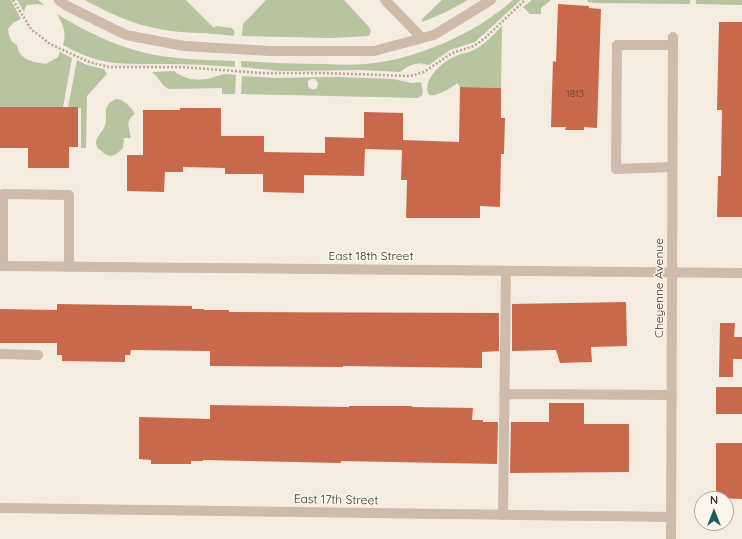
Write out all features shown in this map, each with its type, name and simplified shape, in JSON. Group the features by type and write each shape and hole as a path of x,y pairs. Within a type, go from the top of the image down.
{"street":[{"path":"59,0 67,6 126,35 184,46 270,51 374,51 434,35 492,0"},
{"path":"385,0 422,38"},
{"name":"Cheyenne Avenue","path":"671,539 673,41 617,45 616,168 672,167"},
{"path":"1,266 3,194 69,195 69,267"},
{"name":"East 18th Street","path":"1,266 742,273"},
{"path":"503,515 506,271"},
{"path":"0,354 38,356"},
{"path":"504,394 672,395"},
{"name":"East 17th Street","path":"0,508 671,517"}],"green space":[{"path":"0,0 11,0 21,19 13,23 8,29 11,40 17,45 18,50 24,57 32,61 46,64 58,57 60,52 72,58 63,107 0,107"},
{"path":"17,0 38,0 44,5 27,5 24,12"},
{"path":"85,0 186,0 214,28 216,26 232,28 235,33 233,36 177,32 149,27 120,18"},
{"path":"266,0 344,0 371,31 369,36 330,38 242,36 243,24"},
{"path":"442,0 468,0 446,12 422,22 422,19"},
{"path":"513,0 521,0 475,42 450,50 429,65 420,63 413,64 400,72 361,70 282,71 241,67 241,61 356,65 406,57 425,51 463,34 481,24"},
{"path":"532,0 551,0 541,8 541,14 530,14 523,7"},
{"path":"587,0 690,0 690,4 595,3 588,2"},
{"path":"696,0 742,0 742,5 696,4"},
{"path":"57,14 100,37 145,53 199,60 235,61 235,67 193,64 126,64 102,61 63,45 65,37 64,29"},
{"path":"502,26 501,88 460,87 457,83 448,90 429,95 427,89 428,83 435,72 445,62 458,55 478,48"},
{"path":"77,60 87,65 104,69 107,74 87,96 86,148 81,148 81,108 68,107"},
{"path":"174,71 188,78 199,80 209,79 225,74 236,75 235,94 222,94 222,88 169,89 164,86 152,72"},
{"path":"242,76 275,78 339,77 393,79 412,83 421,82 423,92 418,98 241,94","holes":["315,79 318,83 317,88 311,89 308,86 308,81"]},
{"path":"116,99 122,100 135,114 129,122 131,138 124,138 123,148 114,155 109,156 103,153 96,146 96,142 106,124 106,109 111,102"}],"building":[{"path":"558,4 589,6 589,8 601,9 597,128 584,127 584,130 565,130 566,127 551,127 553,61 556,62"},
{"path":"719,22 742,22 742,217 717,217 718,176 721,176 722,110 717,110"},
{"path":"460,87 501,88 501,118 505,118 504,154 501,154 500,207 480,206 480,218 406,218 407,180 401,180 402,150 365,149 364,176 304,175 304,193 263,192 263,174 225,174 225,168 183,167 183,172 165,172 164,192 127,191 127,155 143,155 143,110 221,108 221,136 264,136 264,152 325,153 325,137 364,138 364,112 403,113 403,140 459,142"},
{"path":"0,107 78,107 78,147 69,147 69,168 28,168 28,148 0,148"},
{"path":"626,302 627,346 591,347 592,362 560,363 556,350 512,351 512,304"},
{"path":"57,304 192,306 192,309 229,310 229,312 499,313 499,351 482,352 482,368 210,366 210,351 131,350 130,355 125,355 125,362 62,361 62,355 57,355 57,343 0,343 0,309 57,310"},
{"path":"720,323 735,323 734,337 742,337 742,359 733,359 733,377 719,377"},
{"path":"716,387 742,387 742,414 716,414"},
{"path":"549,403 584,403 584,424 629,424 629,472 510,473 511,422 549,422"},
{"path":"210,405 349,407 412,406 473,408 472,420 498,422 497,464 203,460 191,461 191,464 151,464 151,460 139,459 139,417 210,419"},
{"path":"716,443 742,443 742,499 734,499 734,491 716,491"}]}
